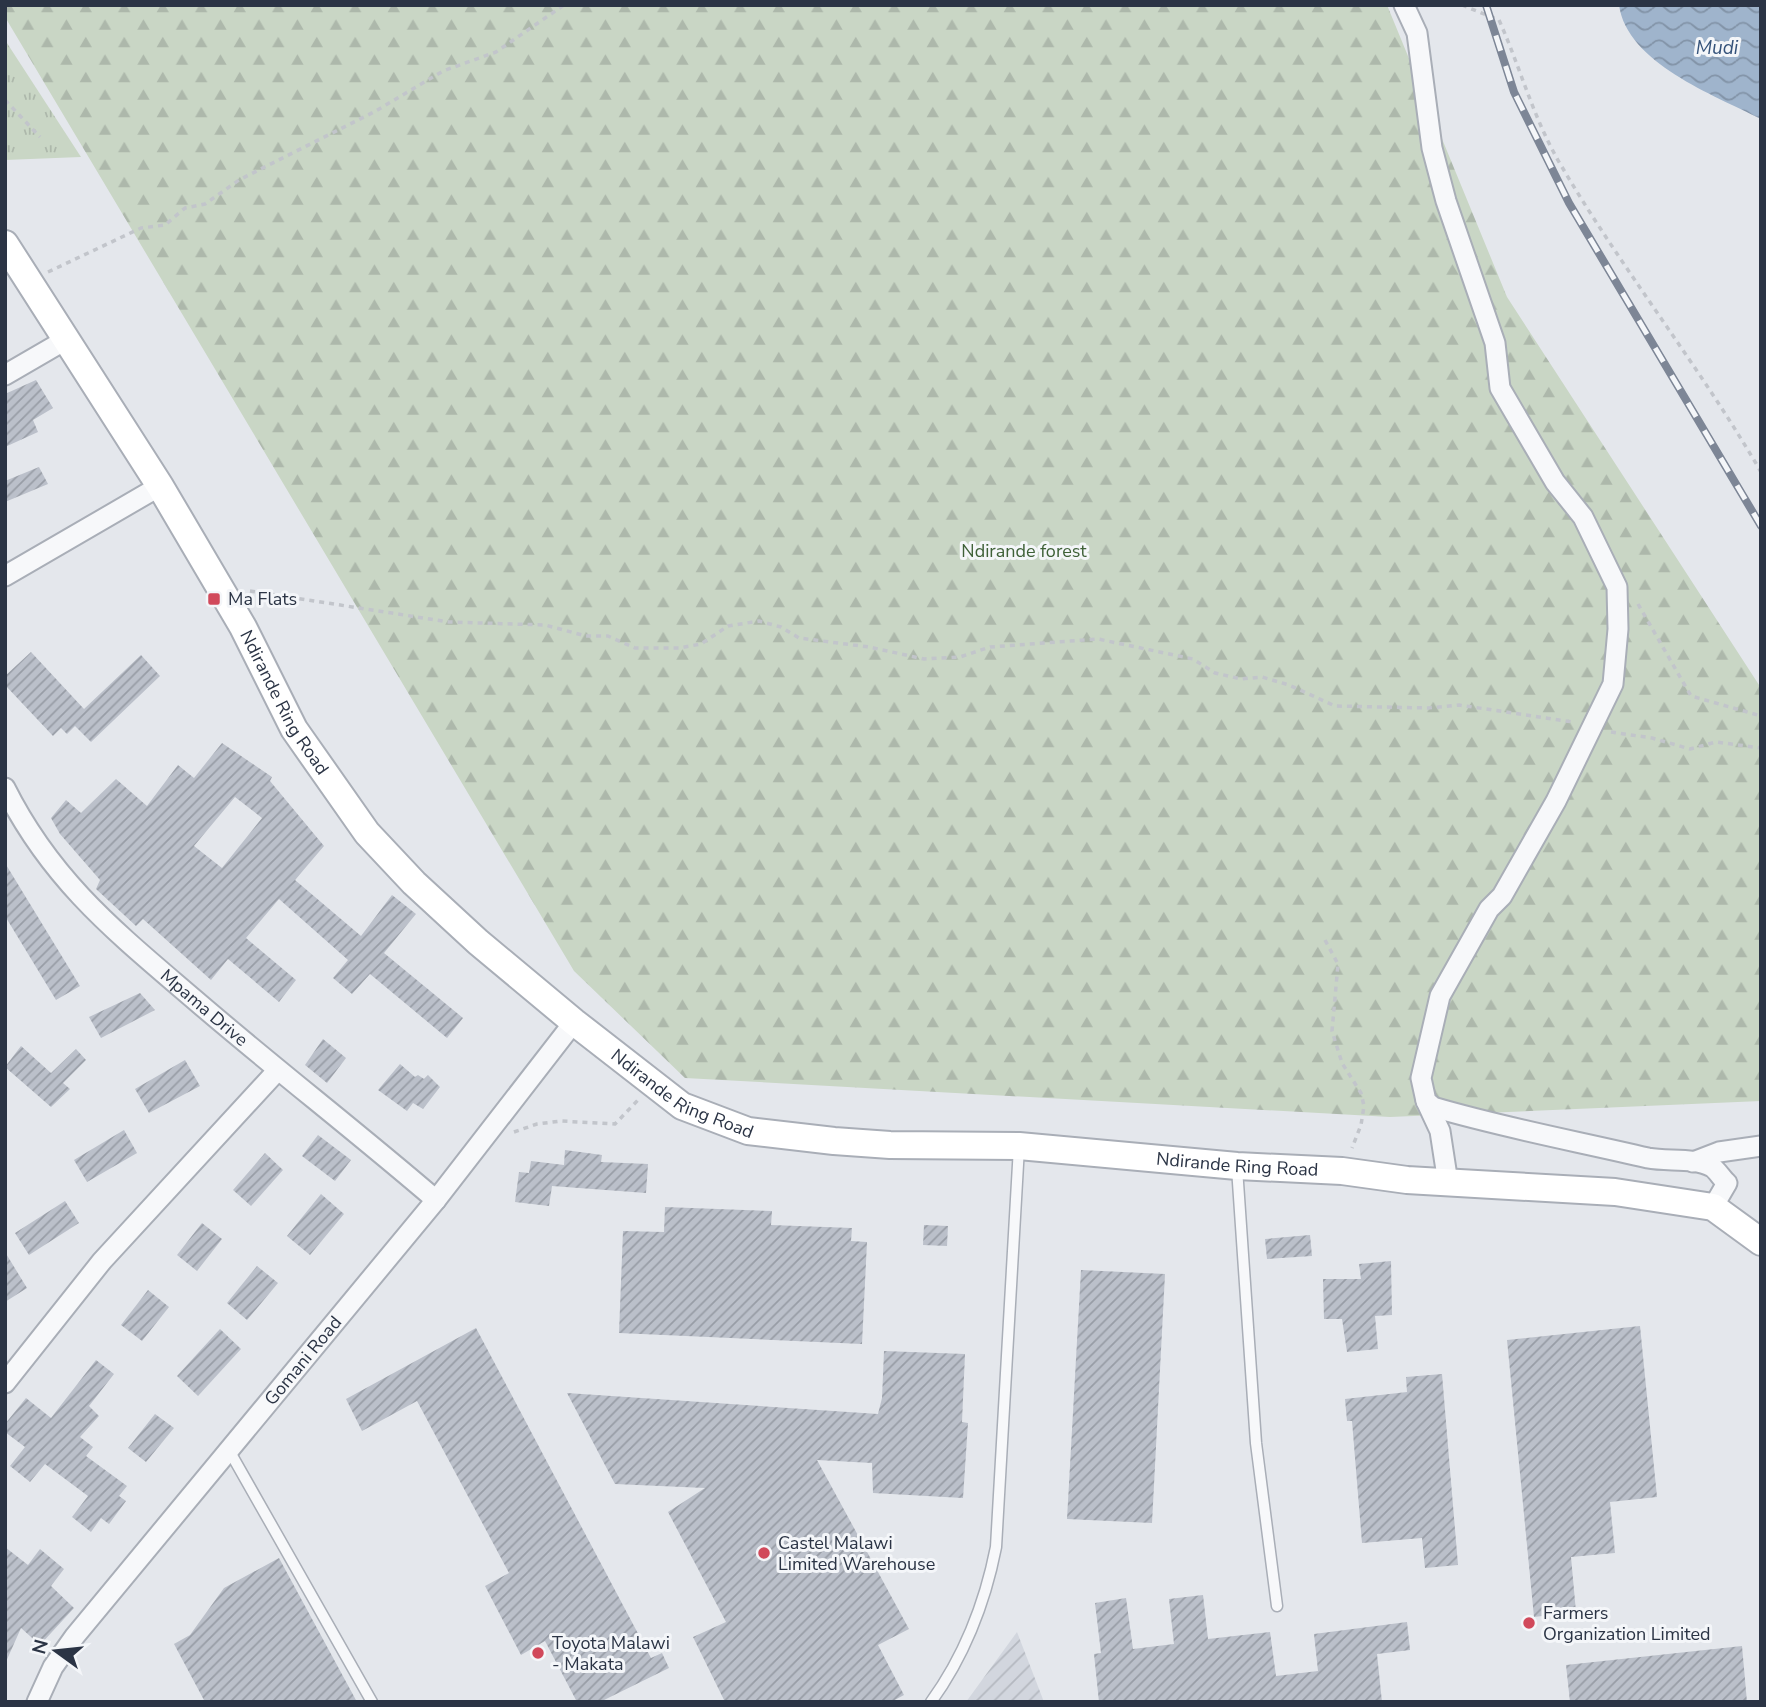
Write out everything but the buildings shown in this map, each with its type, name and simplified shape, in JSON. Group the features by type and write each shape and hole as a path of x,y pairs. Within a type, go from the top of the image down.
{"street":[{"path":"1404,5 1417,33 1432,148 1446,201 1495,343 1500,388 1555,482 1583,517 1616,587 1615,672 1593,725 1502,896 1489,909 1460,965 1446,982 1421,1078 1426,1101 1440,1131 1448,1183"},
{"name":"Ndirande Ring Road","path":"5,244 160,486 218,583 294,729 366,833 442,909 574,1022 682,1106 748,1131 890,1145 1019,1146 1237,1166 1342,1171 1448,1183 1615,1192 1713,1207 1761,1242"},
{"path":"5,375 67,339"},
{"path":"5,576 160,486"},
{"name":"Mpama Drive","path":"5,788 10,813 83,902 277,1071 381,1152 436,1200"},
{"name":"Gomani Road","path":"37,1702 53,1667 75,1636 436,1200 574,1022"},
{"path":"5,1382 102,1261 277,1071"},
{"path":"1426,1101 1433,1107 1565,1141 1591,1143 1651,1159 1693,1162 1712,1167 1727,1183 1713,1207"},
{"path":"1693,1162 1719,1152 1761,1146"}],"lane":[{"path":"931,1702 966,1642 987,1593 996,1547 1019,1146"},
{"path":"1237,1166 1256,1443 1277,1606"},
{"path":"230,1452 372,1702"}],"path":[{"path":"30,281 141,228 165,225 185,208 205,204 239,180 374,112 443,71 496,52 565,5"},
{"path":"1462,5 1499,20 1514,54 1531,106 1561,166 1700,373 1761,472"},
{"path":"5,100 40,137"},
{"path":"218,583 258,593 329,601 428,619 545,625 586,636 608,636 635,648 679,648 701,644 729,626 759,621 781,627 799,638 869,647 924,659 960,657 990,647 1098,639 1193,659 1215,673 1241,679 1262,677 1335,706 1428,708 1459,705 1593,725 1690,749 1716,742 1761,748"},
{"path":"1616,587 1639,605 1691,696 1761,716"},
{"path":"1325,940 1338,964 1332,1031 1342,1063 1361,1093 1364,1106 1361,1125 1342,1171"},
{"path":"479,1145 537,1124 580,1121 615,1124 652,1082"}],"shaded area":[{"path":"1017,1632 1044,1702 966,1702"}],"green space":[{"name":"Ndirande forest","path":"5,5 1387,5 1507,297 1761,688 1761,1101 1390,1117 685,1078 574,971 5,17"},
{"path":"5,40 81,157 5,160"}],"water":[{"name":"Mudi","path":"1619,5 1761,5 1761,119 1698,88 1655,60 1638,44 1625,26"}],"railway":[{"path":"1486,5 1514,92 1569,203 1761,526"}],"place":[{"name":"Ma Flats","path":"214,599"},
{"name":"Castel Malawi Limited Warehouse","path":"764,1553"},
{"name":"Farmers Organization Limited","path":"1529,1623"},
{"name":"Toyota Malawi - Makata","path":"538,1653"}]}
